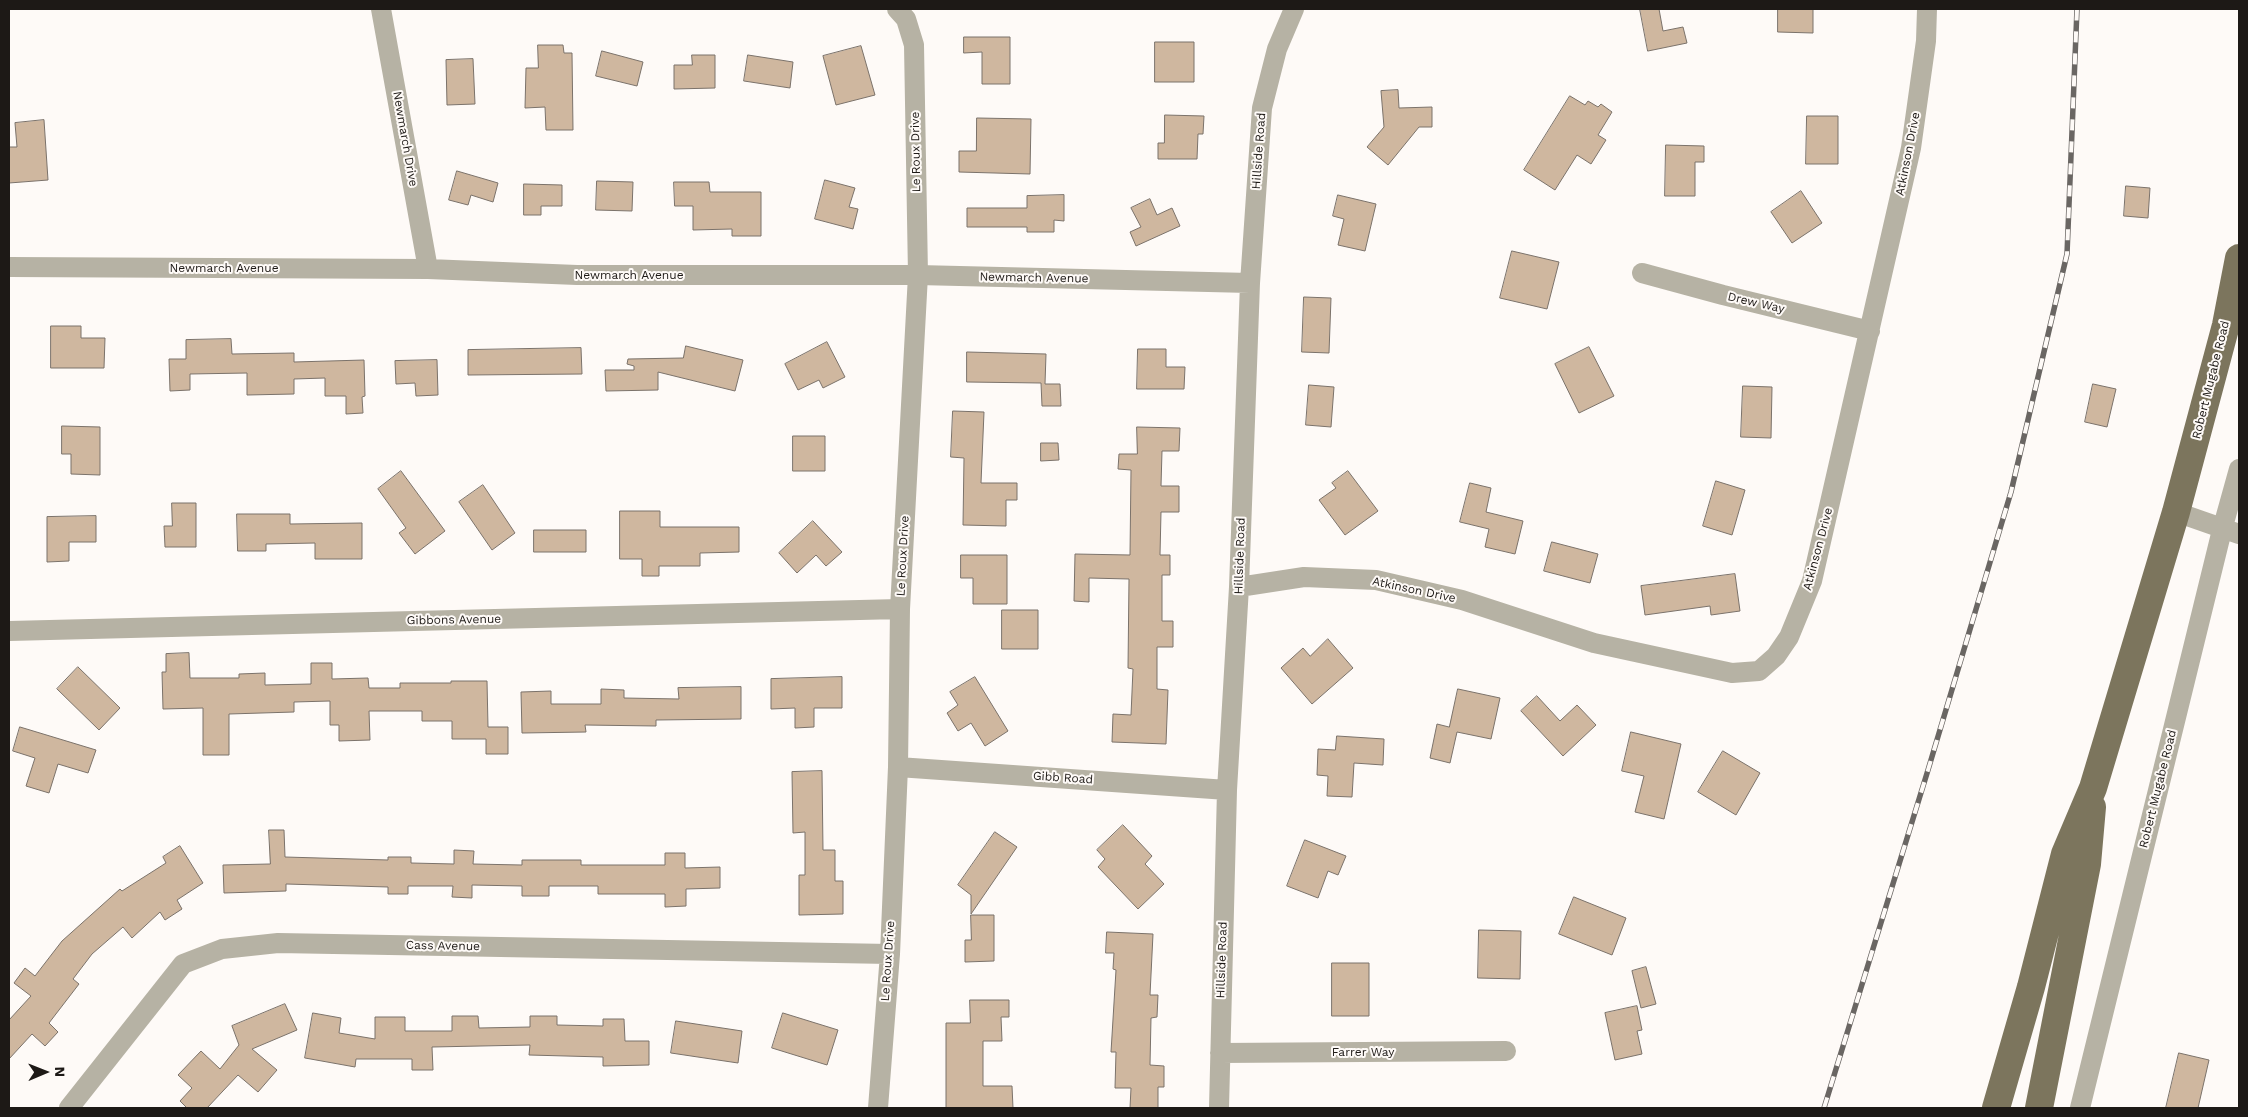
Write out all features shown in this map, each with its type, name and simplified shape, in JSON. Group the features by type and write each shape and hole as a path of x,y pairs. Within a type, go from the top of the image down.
{"main road":[{"name":"Robert Mugabe Road","path":"1996,1108 2031,987 2065,854 2093,788 2176,512 2221,344 2239,258"},
{"name":"Robert Mugabe Road","path":"2039,1108 2087,864 2093,788"}],"street":[{"name":"Newmarch Drive","path":"381,9 428,269"},
{"name":"Le Roux Drive","path":"878,1108 890,954 898,767 900,609 918,275 914,45 906,19 897,9"},
{"name":"Hillside Road","path":"1219,1108 1227,790 1239,587 1250,283 1262,108 1277,49 1294,9"},
{"name":"Atkinson Drive","path":"1239,587 1304,578 1376,580 1462,600 1594,643 1732,673 1759,671 1776,656 1789,637 1812,581 1911,148 1926,41 1927,9"},
{"name":"Newmarch Avenue","path":"9,267 428,269 577,276 918,275 1250,283"},
{"name":"Drew Way","path":"1642,273 1723,296 1870,331"},
{"name":"Robert Mugabe Road","path":"2080,1108 2231,532 2239,470"},
{"path":"2176,512 2231,532"},
{"name":"Gibbons Avenue","path":"9,631 900,609"},
{"name":"Gibb Road","path":"898,767 1227,790"},
{"name":"Cass Avenue","path":"69,1108 183,964 222,949 278,942 890,954"},
{"name":"Farrer Way","path":"1220,1053 1506,1052"}],"building":[{"path":"1640,9 1659,9 1663,31 1683,27 1687,43 1648,51"},
{"path":"1778,9 1813,9 1813,33 1778,32"},
{"path":"964,37 1010,37 1010,84 982,84 982,52 964,53"},
{"path":"1155,42 1194,42 1194,82 1155,82"},
{"path":"538,45 563,45 564,53 572,53 573,130 546,130 545,107 525,108 526,68 538,68"},
{"path":"861,46 875,95 836,105 823,56"},
{"path":"602,51 643,62 637,86 596,76"},
{"path":"692,55 715,55 715,88 674,89 674,65 692,65"},
{"path":"748,55 793,62 790,88 744,81"},
{"path":"473,59 475,104 447,105 446,60"},
{"path":"1398,90 1399,108 1432,107 1432,127 1419,127 1388,165 1367,147 1384,127 1381,91"},
{"path":"1570,96 1585,105 1588,101 1598,107 1601,104 1612,112 1598,135 1606,140 1591,164 1577,155 1555,190 1524,170"},
{"path":"1165,115 1204,116 1203,134 1198,134 1197,159 1158,159 1158,143 1164,143"},
{"path":"1807,116 1838,116 1838,164 1806,164"},
{"path":"977,118 1031,119 1030,174 959,172 959,151 976,151"},
{"path":"44,120 48,180 9,183 9,147 17,147 15,123"},
{"path":"1666,145 1704,146 1704,162 1695,162 1695,196 1665,196"},
{"path":"457,171 498,183 493,202 471,195 468,205 449,200"},
{"path":"825,180 855,188 849,207 858,209 853,229 815,219"},
{"path":"597,181 633,182 632,211 596,210"},
{"path":"674,182 709,182 710,192 761,192 761,236 732,236 732,229 693,230 693,206 675,206"},
{"path":"524,184 562,185 562,206 541,206 541,215 524,215"},
{"path":"2126,186 2150,188 2148,218 2124,216"},
{"path":"1801,191 1822,223 1792,243 1771,212"},
{"path":"1064,195 1064,221 1054,220 1054,232 1027,232 1027,227 967,227 967,208 1027,208 1027,196"},
{"path":"1338,195 1376,204 1365,251 1338,245 1344,219 1333,216"},
{"path":"1150,199 1157,215 1172,208 1180,226 1136,246 1130,232 1141,227 1131,208"},
{"path":"1512,251 1559,262 1547,309 1500,298"},
{"path":"1304,297 1331,298 1329,353 1302,352"},
{"path":"51,326 81,326 81,338 105,338 104,368 51,368"},
{"path":"231,339 232,354 294,353 294,362 364,360 365,396 362,397 363,413 346,414 346,396 325,396 325,378 294,379 294,394 247,395 247,373 190,374 190,390 170,391 169,359 186,359 186,340"},
{"path":"827,342 845,377 823,388 819,380 798,390 785,364"},
{"path":"686,346 743,360 735,391 658,372 658,390 606,391 605,370 634,370 634,366 627,364 628,359 683,358"},
{"path":"1589,347 1614,396 1579,413 1555,364"},
{"path":"581,348 582,374 468,375 468,350"},
{"path":"1138,349 1166,349 1166,367 1185,367 1184,389 1137,389"},
{"path":"967,352 1046,354 1045,384 1060,384 1061,406 1042,406 1041,383 967,382"},
{"path":"437,360 438,395 416,396 415,383 396,384 395,361"},
{"path":"2093,384 2116,389 2107,427 2085,422"},
{"path":"1309,385 1334,387 1331,427 1306,425"},
{"path":"1743,386 1772,387 1771,438 1741,437"},
{"path":"953,411 984,412 981,483 1017,483 1017,500 1006,500 1006,526 963,525 964,458 951,457"},
{"path":"62,426 100,427 100,475 71,474 71,454 62,454"},
{"path":"1137,427 1180,428 1179,451 1162,451 1161,486 1179,486 1179,512 1161,512 1160,555 1170,555 1170,575 1162,575 1162,621 1173,621 1173,647 1157,647 1157,689 1168,690 1166,744 1112,742 1113,714 1131,715 1133,669 1128,668 1129,579 1089,578 1089,602 1074,601 1075,554 1130,555 1131,470 1118,469 1119,454 1137,454"},
{"path":"793,436 825,436 825,471 793,471"},
{"path":"1041,443 1058,443 1059,460 1041,461"},
{"path":"401,471 445,531 415,554 399,533 406,528 378,489"},
{"path":"1348,471 1378,511 1345,535 1319,500 1336,488 1332,483"},
{"path":"1716,481 1745,490 1732,535 1703,526"},
{"path":"1470,483 1491,488 1486,512 1523,521 1515,554 1485,547 1489,529 1460,522"},
{"path":"483,485 515,533 492,550 459,502"},
{"path":"172,503 196,503 196,547 165,547 164,526 172,526"},
{"path":"620,511 660,511 660,527 739,527 739,552 700,553 700,566 659,566 659,576 642,576 642,559 620,559"},
{"path":"237,514 290,514 290,524 362,523 362,559 315,559 315,543 266,544 266,551 238,551"},
{"path":"96,516 96,542 69,542 69,561 47,562 47,517"},
{"path":"813,521 842,552 826,566 816,555 797,573 779,553"},
{"path":"534,530 586,530 586,552 534,552"},
{"path":"1552,542 1598,554 1590,583 1544,571"},
{"path":"961,555 1007,555 1007,604 973,604 973,578 961,578"},
{"path":"1735,574 1740,611 1711,615 1710,606 1645,615 1641,586"},
{"path":"1002,610 1038,610 1038,649 1002,649"},
{"path":"1328,639 1353,668 1312,704 1281,668 1303,648 1310,656"},
{"path":"189,653 190,678 239,678 239,674 265,673 265,685 311,684 311,663 332,663 332,679 368,678 369,688 400,688 400,683 487,681 488,727 508,727 508,754 486,754 486,739 452,739 452,721 422,721 422,711 369,711 370,740 339,741 339,725 330,725 330,701 294,702 294,712 229,714 229,755 203,755 203,708 163,709 162,672 166,672 166,654"},
{"path":"78,667 120,708 99,730 57,689"},
{"path":"842,677 842,708 814,708 814,727 795,728 795,708 771,709 771,679"},
{"path":"975,677 1008,731 985,746 971,723 958,731 947,713 958,705 950,692"},
{"path":"741,687 741,719 656,720 656,726 585,725 586,732 522,733 521,692 551,691 551,704 601,704 601,689 624,690 624,698 679,699 678,688"},
{"path":"1458,689 1500,698 1491,739 1457,732 1450,763 1430,758 1437,724 1449,727"},
{"path":"1537,696 1560,721 1577,705 1596,725 1563,756 1521,711"},
{"path":"20,727 96,750 88,773 58,764 49,793 26,786 35,758 13,751"},
{"path":"1631,732 1681,744 1664,819 1635,812 1644,776 1622,771"},
{"path":"1337,736 1384,739 1383,765 1354,763 1352,797 1327,796 1328,776 1317,775 1318,749 1335,750"},
{"path":"1723,751 1760,773 1736,815 1698,792"},
{"path":"822,771 823,850 835,850 835,881 843,881 843,914 799,915 799,875 805,875 805,832 793,833 792,772"},
{"path":"1123,825 1152,856 1145,864 1164,884 1138,909 1098,867 1105,859 1097,850"},
{"path":"269,830 284,830 285,857 388,860 388,857 411,857 411,863 454,864 454,850 474,851 473,864 522,865 522,860 581,860 581,865 665,865 665,853 685,853 685,868 720,867 720,888 686,889 686,906 665,907 665,894 598,894 598,886 549,886 549,896 522,896 522,886 472,885 472,898 452,897 453,886 408,886 408,894 388,894 388,887 286,884 286,891 224,893 223,865 270,864"},
{"path":"995,832 1017,847 971,914 971,895 958,885"},
{"path":"1305,840 1346,856 1338,875 1328,871 1318,898 1287,886"},
{"path":"180,846 203,883 177,900 182,909 165,920 160,912 132,938 123,927 92,954 73,979 79,984 49,1023 58,1032 45,1046 32,1034 9,1059 9,1020 31,996 14,983 25,968 35,976 62,941 120,889 122,891 166,863 163,857"},
{"path":"1574,897 1626,918 1612,955 1559,934"},
{"path":"971,915 994,915 994,961 965,962 965,940 971,940"},
{"path":"1479,930 1521,931 1520,979 1478,978"},
{"path":"1107,932 1153,934 1150,995 1158,995 1157,1017 1151,1018 1150,1065 1164,1066 1164,1087 1158,1087 1158,1108 1130,1108 1131,1088 1115,1088 1116,1052 1111,1052 1116,970 1113,969 1114,953 1106,953"},
{"path":"1332,963 1369,963 1369,1016 1332,1016"},
{"path":"1646,967 1656,1004 1641,1008 1632,971"},
{"path":"970,1000 1009,1000 1009,1017 1001,1017 1002,1041 983,1041 983,1086 1012,1086 1013,1108 946,1108 946,1023 970,1023"},
{"path":"285,1004 297,1030 252,1049 277,1070 258,1092 238,1075 207,1108 187,1108 180,1101 192,1088 178,1075 201,1051 220,1069 239,1045 232,1026"},
{"path":"1637,1006 1642,1030 1637,1031 1642,1054 1615,1060 1605,1013"},
{"path":"313,1013 341,1018 339,1033 375,1039 375,1017 405,1017 405,1031 452,1031 452,1016 478,1016 479,1028 530,1027 530,1016 557,1016 557,1025 603,1026 603,1019 624,1019 625,1041 649,1041 649,1065 603,1066 603,1057 529,1055 530,1045 432,1047 433,1070 412,1070 412,1059 356,1059 355,1067 305,1058"},
{"path":"783,1013 838,1030 827,1065 772,1048"},
{"path":"676,1021 742,1031 738,1063 671,1053"},
{"path":"2179,1053 2209,1060 2198,1108 2166,1108"}],"railway":[{"path":"1824,1108 2011,492 2067,254 2077,9"}]}
